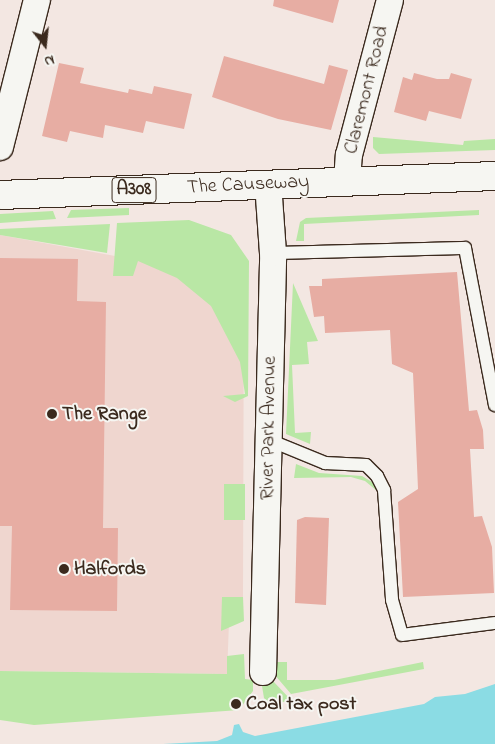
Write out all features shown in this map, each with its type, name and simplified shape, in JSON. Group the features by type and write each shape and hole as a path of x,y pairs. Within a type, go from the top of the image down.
{"main road":[{"name":"The Causeway","path":"0,195 495,176"}],"street":[{"path":"0,147 37,0"},
{"name":"Claremont Road","path":"347,181 349,155 390,0"},
{"name":"River Park Avenue","path":"263,672 273,253 268,184"}],"lane":[{"path":"273,253 465,248 495,405"},
{"path":"269,440 325,463 366,464 384,490 392,600 402,635 495,623"}],"shaded area":[{"path":"0,235 137,260 244,257 243,597 230,597 227,674 0,671"}],"green space":[{"path":"373,137 463,145 464,141 495,139 495,150 379,154 373,148"},
{"path":"129,208 129,215 67,218 71,210"},
{"path":"479,210 479,215 304,224 304,241 296,241 300,222 306,218"},
{"path":"53,211 56,219 0,223 0,214"},
{"path":"189,220 231,235 249,261 248,396 235,402 223,396 245,394 240,362 211,306 177,278 138,261 133,276 113,276 117,223"},
{"path":"110,224 107,253 0,235 0,229"},
{"path":"293,283 318,341 307,342 309,364 292,365 295,433 311,432 310,444 286,434"},
{"path":"296,464 319,473 362,476 372,482 382,495 365,481 351,477 294,478"},
{"path":"224,484 245,484 245,520 224,520"},
{"path":"222,597 243,597 244,621 221,631"},
{"path":"244,654 245,679 253,680 253,691 239,710 34,725 0,720 0,671 227,674 227,656"},
{"path":"274,662 287,662 287,680 334,680 423,662 424,669 291,694 274,674"},
{"path":"261,680 272,680 291,700 271,705 264,698"}],"water":[{"path":"495,684 495,744 163,744 217,741 232,735 234,725 239,724 243,732 255,736 424,704 435,697 465,694"}],"building":[{"path":"274,0 339,0 333,23 273,6"},
{"path":"224,56 324,84 329,65 348,70 331,130 278,119 212,97"},
{"path":"59,63 84,68 80,83 128,93 129,89 152,94 154,86 192,94 184,129 146,121 143,133 105,125 103,138 70,131 67,142 42,136"},
{"path":"414,73 437,79 449,79 451,73 472,79 461,119 429,111 426,121 394,112 403,77 412,80"},
{"name":"The Range","path":"0,258 78,259 77,301 106,302 103,528 118,528 117,611 10,610 12,526 0,526"},
{"path":"457,272 469,411 477,410 483,430 484,449 470,449 474,517 482,516 492,547 494,593 403,597 398,502 418,489 413,373 392,364 390,330 325,333 324,316 314,317 309,286 322,286 322,279"},
{"path":"305,517 329,518 326,605 295,603 297,520"}],"place":[{"name":"The Range","path":"52,414"},
{"name":"Halfords","path":"64,569"},
{"name":"Coal tax post","path":"236,704"}]}
